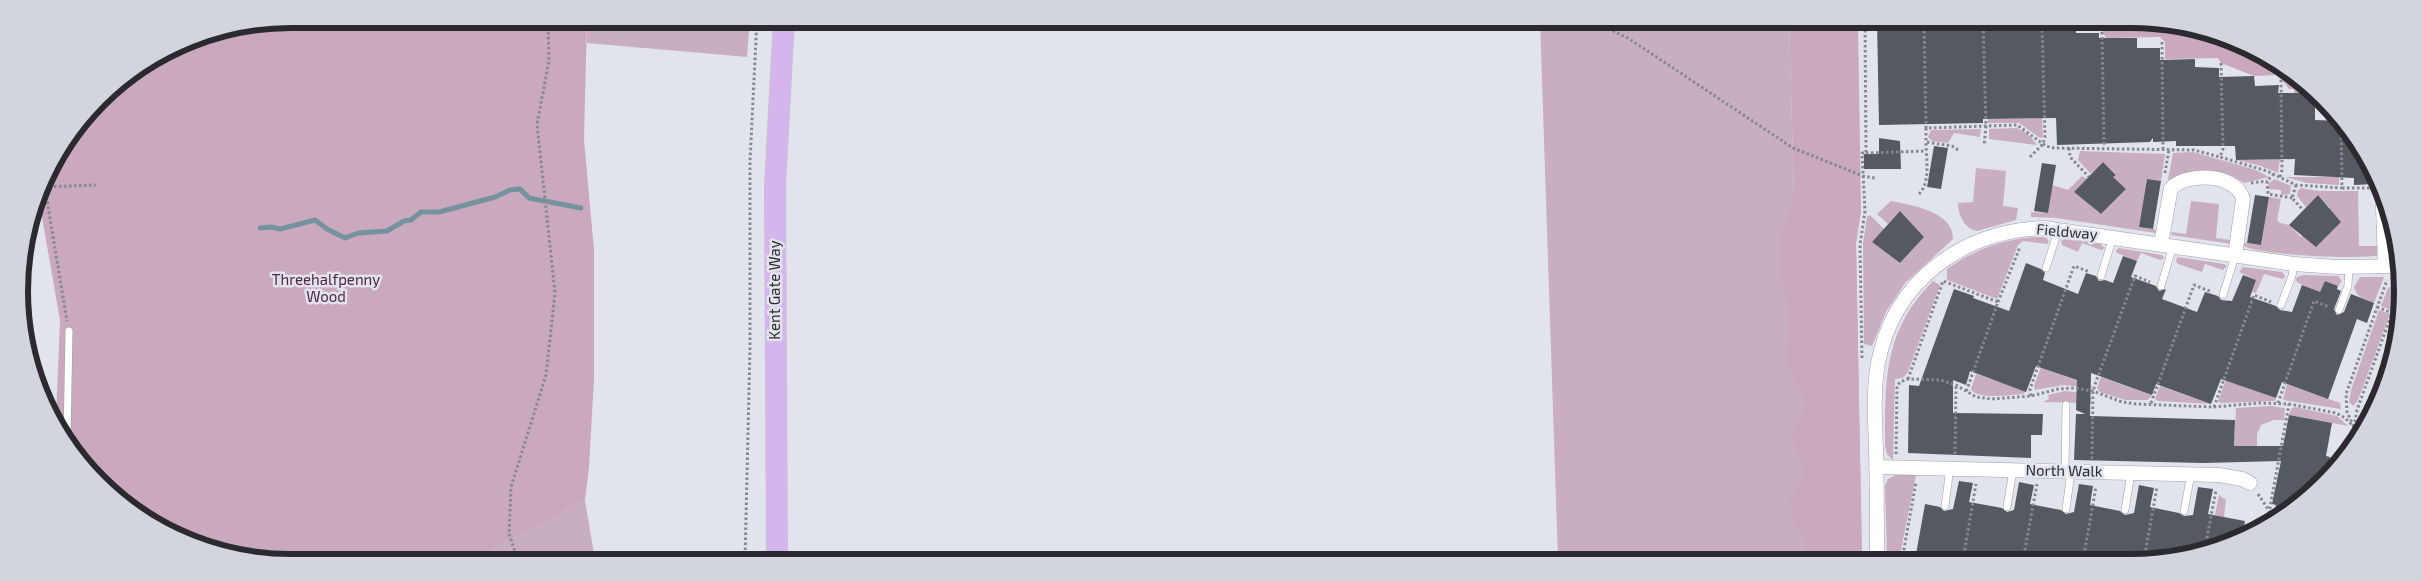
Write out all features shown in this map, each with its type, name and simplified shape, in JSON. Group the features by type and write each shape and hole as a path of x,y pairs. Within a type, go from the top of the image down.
{"main road":[{"name":"Kent Gate Way","path":"777,554 775,186 784,28"}],"street":[{"path":"2167,245 2171,188 2190,179 2212,179 2234,185 2242,195 2243,204 2235,256"},
{"path":"2385,218 2392,266"},
{"name":"Fieldway","path":"1877,554 1875,389 1878,361 1889,328 1905,299 1939,263 1975,242 2008,231 2059,228 2294,264 2348,267 2392,266"},
{"name":"North Walk","path":"1876,467 2218,475 2235,477 2250,483"}],"lane":[{"path":"2046,268 2059,228"},
{"path":"2101,276 2114,237"},
{"path":"2161,286 2167,245"},
{"path":"2223,295 2235,256"},
{"path":"2281,305 2292,276 2294,264"},
{"path":"2339,310 2348,286 2348,267"},
{"path":"67,429 69,332"},
{"path":"2066,405 2068,471 2066,509"},
{"path":"1946,506 1952,468"},
{"path":"2007,507 2014,470"},
{"path":"2125,510 2131,473"},
{"path":"2184,511 2191,474"}],"path":[{"path":"516,554 509,534 511,487 546,375 554,293 537,124 549,61 548,28"},
{"path":"745,554 750,348 750,161 757,28"},
{"path":"1607,28 1628,38 1793,148 1863,176 1875,178"},
{"path":"1865,28 1866,153"},
{"path":"1919,194 1924,187 1926,179 1924,28"},
{"path":"1983,28 1986,126 1984,146"},
{"path":"2030,157 2043,144 2045,137 2042,28"},
{"path":"2102,32 2104,147"},
{"path":"2162,42 2163,150"},
{"path":"2220,157 2223,149 2221,63"},
{"path":"2280,176 2282,170 2281,79"},
{"path":"1926,128 2021,126 2043,144 2054,148 2104,147 2194,150 2274,174 2296,184 2342,188 2373,188"},
{"path":"2341,132 2342,188"},
{"path":"1926,142 1952,146 1958,150"},
{"path":"2069,148 2072,160 2089,177"},
{"path":"1862,361 1860,244 1865,211 1862,153 1926,151"},
{"path":"2274,174 2267,181 2267,192 2292,198 2303,210"},
{"path":"2292,198 2296,184"},
{"path":"49,187 96,185"},
{"path":"45,197 69,332"},
{"path":"1966,392 1998,302 2022,245 2053,250"},
{"path":"2031,396 2030,389 2074,266 2101,276"},
{"path":"2354,430 2347,412 2346,394 2392,266"},
{"path":"2084,554 2095,472 2093,391 2135,276 2161,286"},
{"path":"1908,379 1943,281 1998,302"},
{"path":"2151,403 2194,285 2223,295"},
{"path":"2214,407 2254,295 2281,305"},
{"path":"2278,403 2314,301 2339,310"},
{"path":"2353,432 2356,410 2392,313 2377,307"},
{"path":"1894,467 1898,386 1900,382 1908,379 1940,380 1956,385 1966,392 1982,398 2031,396 2066,388 2093,391 2122,402 2214,407 2289,404 2336,414 2345,418 2354,427"},
{"path":"1952,468 1956,385"},
{"path":"2271,513 2270,507 2289,404"},
{"path":"1903,554 1919,468"},
{"path":"1963,554 1979,470"},
{"path":"2024,554 2039,472"},
{"path":"2145,553 2159,474"},
{"path":"2206,543 2218,475"},
{"path":"2250,483 2271,513"}],"shaded area":[{"path":"587,28 749,28 747,57 587,43"},
{"path":"1540,28 1789,28 1794,194 1861,211 1856,243 1862,554 1558,554"},
{"path":"2042,118 2043,137 2040,138 2019,123 1988,123 1988,119"},
{"path":"2017,128 2029,135 2037,145 1989,139 1989,129"},
{"path":"1981,129 1980,137 1954,133 1948,143 1932,141 1928,137 1931,130"},
{"path":"2080,151 2165,154 2161,181 2147,179 2139,227 2158,230 2156,233 2056,218 2031,217 2031,212 2048,213 2052,185 2068,190 2082,176 2087,179 2074,192 2101,214 2126,189 2113,177 2116,174 2103,162 2091,174 2078,160"},
{"path":"2193,152 2256,170 2269,177 2244,183 2232,176 2199,171 2168,180 2173,153"},
{"path":"2280,159 2278,173 2261,166 2236,160"},
{"path":"1976,168 2006,171 2003,206 2018,208 2016,220 1977,231 1966,224 1959,212 1958,203 1973,202"},
{"path":"2285,177 2339,177 2339,185 2307,183"},
{"path":"2275,179 2291,186 2290,194 2281,195 2281,190 2268,189 2269,183"},
{"path":"2301,188 2319,191 2358,191 2359,246 2379,246 2378,255 2352,257 2310,256 2269,252 2244,246 2244,243 2261,245 2269,197 2281,199 2277,220 2280,223 2289,225 2301,237 2330,208 2318,195 2306,207 2297,196 2298,190"},
{"path":"1891,201 1930,211 1939,216 1947,222 1953,239 1905,283 1886,312 1872,346 1864,344 1863,244 1867,217 1870,215 1884,229 1872,242 1900,263 1924,237 1901,212 1888,224 1877,214"},
{"path":"2191,201 2219,204 2216,238 2230,240 2232,244 2171,235 2172,232 2186,234"},
{"path":"2033,237 2046,237 2049,242 2047,244 2023,241 2018,245 1997,299 1947,280 1947,269 1977,251 1999,243"},
{"path":"2064,239 2100,244 2105,248 2101,250 2082,243 2078,252 2062,245 2061,241"},
{"path":"2119,248 2162,255 2164,258 2160,260 2141,253 2137,261 2117,253 2116,250"},
{"path":"2177,257 2227,266 2223,270 2205,264 2202,272 2178,264 2176,261"},
{"path":"2243,267 2282,272 2285,276 2283,279 2264,274 2256,293 2252,292 2256,280 2239,272"},
{"path":"2303,275 2338,276 2342,281 2338,286 2325,281 2317,300 2315,290 2298,283 2296,280 2297,277"},
{"path":"2360,277 2384,277 2374,303 2361,298 2355,291 2354,287"},
{"path":"1933,281 1940,285 1908,372 1903,378 1895,379 1893,460 1887,454 1885,446 1885,400 1890,358 1904,319"},
{"path":"2394,286 2394,311 2381,306 2388,288"},
{"path":"2379,310 2390,314 2358,400 2353,406 2349,402 2351,390"},
{"path":"2041,367 2092,386 2091,388 2064,385 2035,390 2034,386"},
{"path":"1976,374 2026,391 2023,394 1980,395 1971,389"},
{"path":"2101,377 2152,395 2148,400 2125,400 2100,392 2097,388"},
{"path":"2226,380 2276,398 2275,401 2220,403 2218,401"},
{"path":"2287,384 2340,403 2341,409 2283,400"},
{"path":"2160,386 2211,404 2158,401 2155,399"},
{"path":"2065,391 2088,393 2091,397 2091,403 2043,402 2049,399 2048,395"},
{"path":"2271,406 2285,408 2284,420 2274,420 2261,425 2257,434 2257,446 2234,446 2236,408"},
{"path":"2295,407 2337,416 2348,426 2289,415 2291,409"},
{"path":"1895,475 1916,475 1900,554 1887,554 1885,486 1888,479"},
{"path":"2219,495 2226,500 2224,517 2215,515"},
{"path":"585,500 594,554 485,554"}],"green space":[{"name":"Threehalfpenny Wood","path":"273,28 587,28 584,140 594,250 594,379 589,467 585,500 485,554 290,554 256,551 206,540 159,518 130,499 93,464 72,437 56,410 60,320 41,206 63,159 82,130 117,93 159,63 206,41 222,36"},
{"path":"1789,28 1858,28 1861,211 1856,243 1862,554 1804,554 1807,538 1794,526 1790,499 1805,475 1792,436 1806,404 1786,361 1789,315 1781,269 1782,232 1794,194"},
{"path":"2101,28 2149,28 2200,36 2216,41 2263,63 2305,93 2294,93 2294,89 2289,89 2278,75 2254,76 2221,63 2218,58 2165,59 2165,42 2160,37 2106,38"}],"building":[{"path":"1877,28 1996,30 1996,28 2076,28 2076,33 2099,33 2099,38 2137,38 2137,48 2160,48 2160,60 2195,59 2195,67 2219,68 2219,77 2254,76 2255,86 2279,85 2278,93 2305,93 2315,103 2315,120 2332,121 2350,144 2371,184 2354,185 2354,178 2294,175 2295,159 2236,160 2235,146 2176,146 2176,141 2153,142 2153,138 2150,142 2057,145 2056,118 1983,119 1983,123 1879,125"},
{"path":"1879,138 1900,141 1901,169 1864,169 1864,154 1879,154"},
{"path":"1934,146 1948,148 1941,189 1927,187"},
{"path":"2103,162 2116,175 2113,177 2126,189 2101,214 2074,192"},
{"path":"2042,163 2056,165 2048,213 2034,211"},
{"path":"2147,179 2161,181 2153,229 2139,227"},
{"path":"2255,195 2269,197 2261,245 2247,243"},
{"path":"2318,195 2341,222 2316,247 2289,225"},
{"path":"1900,211 1924,237 1900,263 1872,242"},
{"path":"2123,256 2137,261 2131,277 2156,286 2159,291 2166,289 2162,299 2197,312 2205,292 2218,296 2221,300 2232,301 2243,275 2256,280 2250,297 2276,306 2280,310 2292,312 2302,285 2320,292 2325,281 2338,286 2337,289 2341,291 2334,309 2337,315 2344,312 2351,294 2374,303 2367,323 2357,319 2328,399 2282,382 2276,398 2221,379 2211,404 2156,384 2152,395 2091,373 2090,416 2235,420 2234,446 2283,446 2289,415 2332,423 2326,456 2330,457 2328,465 2305,488 2275,511 2276,505 2272,504 2281,461 2203,463 2074,460 2076,414 2085,414 2076,410 2077,380 2036,366 2026,392 1970,371 1966,385 1953,380 1953,413 2043,414 2042,435 2031,435 2031,458 1908,453 1909,385 1919,386 1954,289 2009,311 2026,263 2041,269 2045,273 2043,280 2078,294 2086,273 2096,276 2099,281 2105,280 2113,283"},
{"path":"1959,481 1973,483 1969,502 2002,508 2007,512 2014,510 2019,482 2034,485 2030,504 2061,510 2066,514 2074,512 2079,484 2093,486 2090,505 2120,511 2125,515 2134,513 2139,485 2154,488 2150,507 2179,513 2184,516 2193,515 2198,487 2213,489 2208,514 2245,521 2244,528 2216,540 2200,545 2149,553 1916,554 1925,504 1940,507 1944,511 1953,509"}],"waterway":[{"path":"260,228 271,227 280,229 315,220 327,229 345,238 358,233 387,231 404,221 411,220 421,212 439,212 495,197 510,190 520,189 529,198 581,208"}]}
